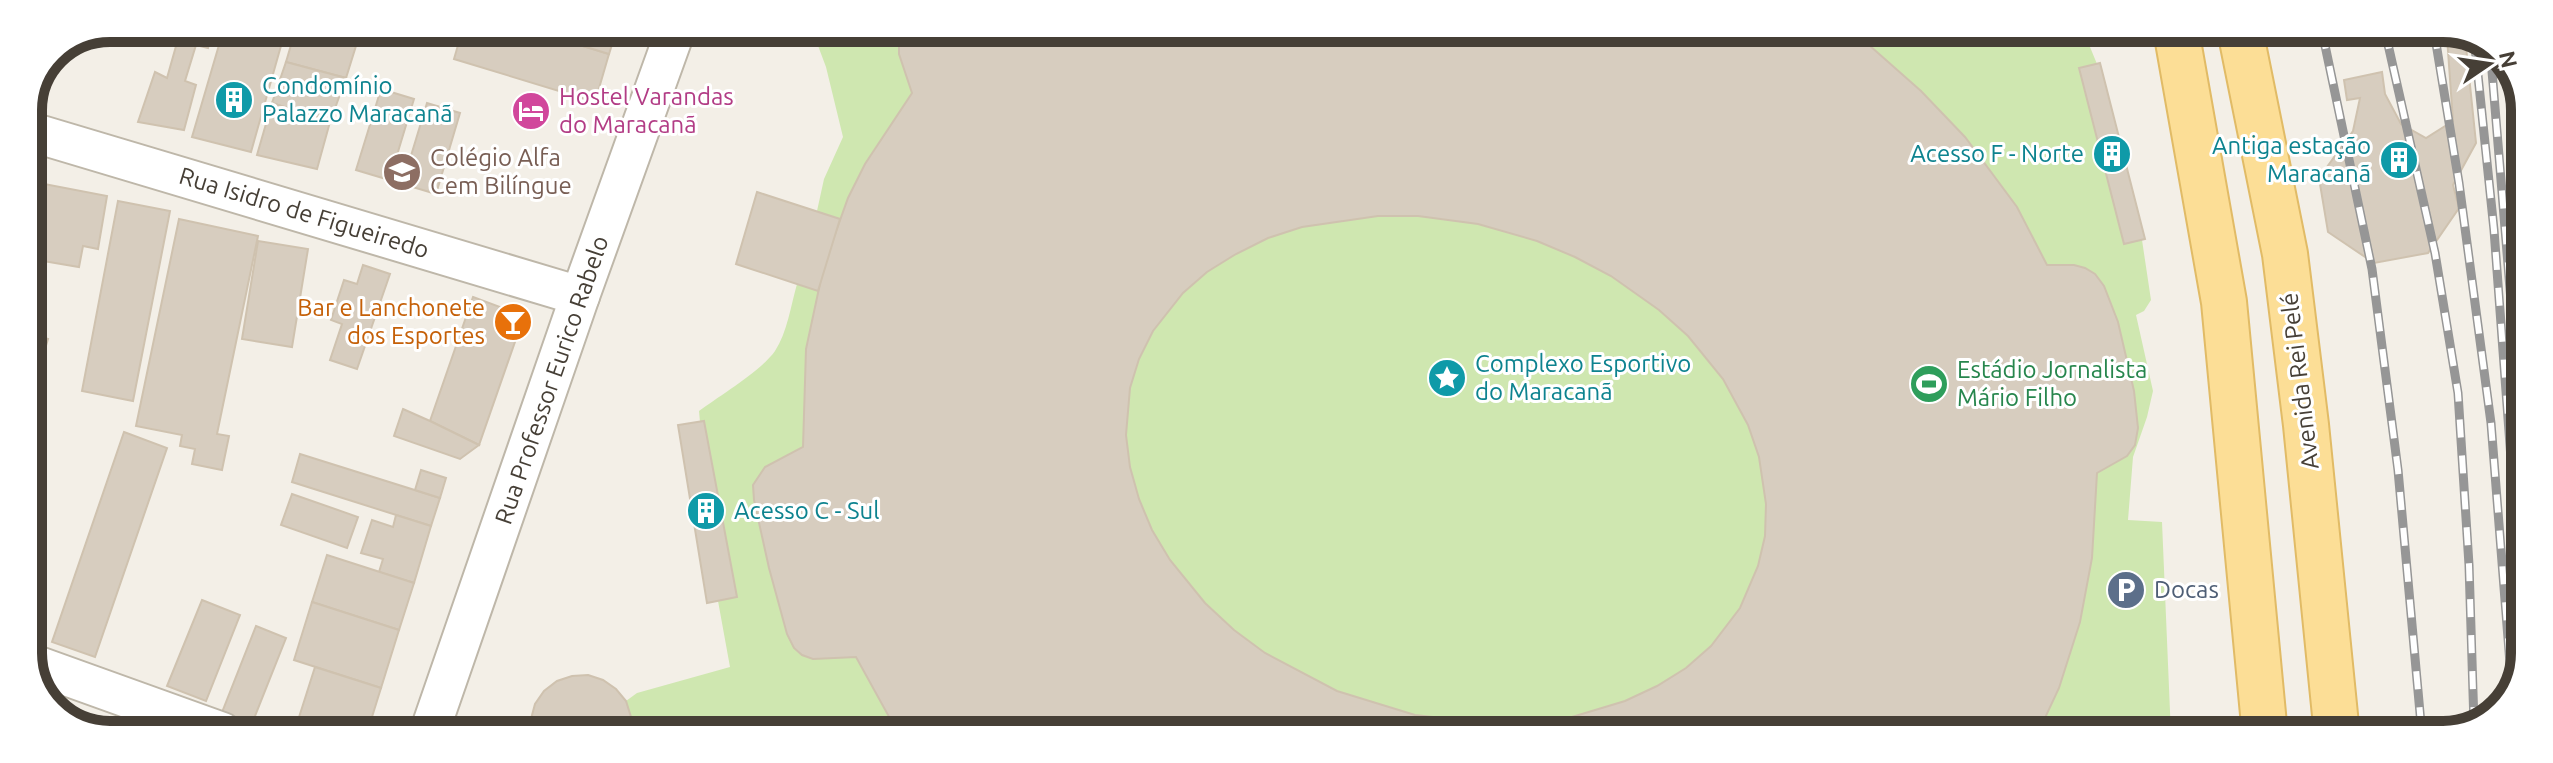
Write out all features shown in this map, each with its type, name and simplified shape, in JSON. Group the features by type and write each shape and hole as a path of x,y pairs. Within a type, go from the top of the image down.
{"main road":[{"path":"2178,42 2224,302 2264,721"},
{"name":"Avenida Rei Pelé","path":"2242,42 2285,254 2306,425 2336,721"}],"street":[{"name":"Rua Professor Eurico Rabelo","path":"433,721 671,42"},
{"name":"Rua Isidro de Figueiredo","path":"42,135 580,296"},
{"path":"44,668 191,721"}],"green space":[{"name":"Complexo Esportivo do Maracanã","path":"817,42 2088,42 2097,64 2100,63 2145,239 2142,240 2151,300 2144,311 2136,315 2153,391 2133,457 2128,520 2162,522 2170,721 532,721 540,697 551,685 565,678 580,676 596,679 612,687 626,701 637,693 730,667 718,601 707,603 678,425 700,422 699,411 750,375 769,359 779,344 797,284 736,264 757,192 817,211 824,179 843,137"}],"building":[{"path":"177,42 210,42 208,48 196,45 185,81 196,85 184,130 138,122 155,72 167,78"},
{"name":"Condomínio Palazzo Maracanã","path":"220,42 282,42 251,152 192,137"},
{"path":"292,42 357,42 346,78 286,62"},
{"path":"459,42 570,42 609,54 595,102 454,59"},
{"path":"570,42 613,42 609,54"},
{"name":"Estádio Jornalista Mário Filho","path":"899,42 1866,42 1921,91 1965,137 2017,207 2047,265 2074,265 2095,274 2104,286 2118,322 2134,391 2138,428 2135,445 2127,456 2097,473 2092,558 2080,622 2059,688 2044,721 1542,721 1572,717 1625,701 1686,668 1711,646 1740,608 1758,566 1765,536 1766,504 1759,457 1748,425 1723,379 1688,336 1659,310 1611,276 1537,241 1478,224 1418,216 1378,216 1302,227 1268,238 1207,272 1183,293 1153,331 1139,359 1130,388 1126,435 1130,467 1152,530 1170,560 1205,603 1234,630 1265,653 1337,691 1415,715 1468,721 891,721 856,657 813,659 794,648 787,634 769,568 753,485 765,467 803,447 806,349 824,265 848,198 865,164 912,93 899,54"},
{"name":"Antiga estação Maracanã","path":"2447,42 2466,46 2476,143 2453,185 2459,208 2428,253 2374,263 2328,232 2319,178 2353,131 2360,98 2347,100 2344,80 2382,72 2385,94 2401,124 2426,138 2453,121"},
{"path":"286,62 346,78 330,122 272,103"},
{"name":"Acesso F - Norte","path":"2100,63 2145,239 2124,244 2079,68"},
{"path":"381,89 414,99 397,155 410,159 427,103 460,113 436,194 356,170"},
{"path":"272,103 330,122 317,169 257,155"},
{"path":"42,184 107,196 98,249 83,246 79,267 42,261"},
{"path":"757,192 840,219 818,291 736,264"},
{"path":"118,201 170,211 133,401 82,391"},
{"path":"179,219 258,236 217,434 229,436 222,470 192,464 195,449 180,446 182,435 136,426"},
{"path":"258,241 308,249 292,347 242,339"},
{"path":"363,265 390,274 357,369 330,360 342,324 331,320 344,280 357,284"},
{"path":"473,297 524,316 479,445 430,421"},
{"path":"42,337 48,339 42,359"},
{"path":"403,409 479,445 460,459 394,436"},
{"name":"Acesso C - Sul","path":"704,421 737,597 707,603 678,425"},
{"path":"124,432 167,448 95,657 52,642"},
{"path":"300,454 440,498 431,526 292,482"},
{"path":"421,470 446,478 440,498 415,490"},
{"path":"292,494 358,517 347,548 281,525"},
{"path":"396,515 431,526 414,583 379,572 383,559 361,553 372,520 393,527"},
{"path":"327,555 414,583 399,630 312,602"},
{"path":"202,600 240,615 206,701 167,686"},
{"path":"312,602 399,630 381,688 294,660"},
{"path":"256,626 286,638 253,721 237,721 221,715"},
{"path":"315,667 381,688 371,721 298,721"},
{"path":"588,675 616,689 626,701 631,721 531,721 535,704 544,691 557,681"}],"railway":[{"path":"2324,42 2372,269 2398,470 2421,721"},
{"path":"2387,42 2435,253 2458,393 2469,565 2474,714"},
{"path":"2436,42 2459,183 2491,423 2510,663"},
{"path":"2475,50 2494,230 2511,459"},
{"path":"2491,62 2511,301"}],"place":[{"name":"Condomínio Palazzo Maracanã","path":"234,100"},
{"name":"Hostel Varandas do Maracanã","path":"531,111"},
{"name":"Acesso F - Norte","path":"2112,154"},
{"name":"Antiga estação Maracanã","path":"2399,160"},
{"name":"Colégio Alfa Cem Bilíngue","path":"402,172"},
{"name":"Bar e Lanchonete dos Esportes","path":"513,322"},
{"name":"Complexo Esportivo do Maracanã","path":"1447,378"},
{"name":"Estádio Jornalista Mário Filho","path":"1929,384"},
{"name":"Acesso C - Sul","path":"706,511"},
{"name":"Docas","path":"2126,590"}]}
